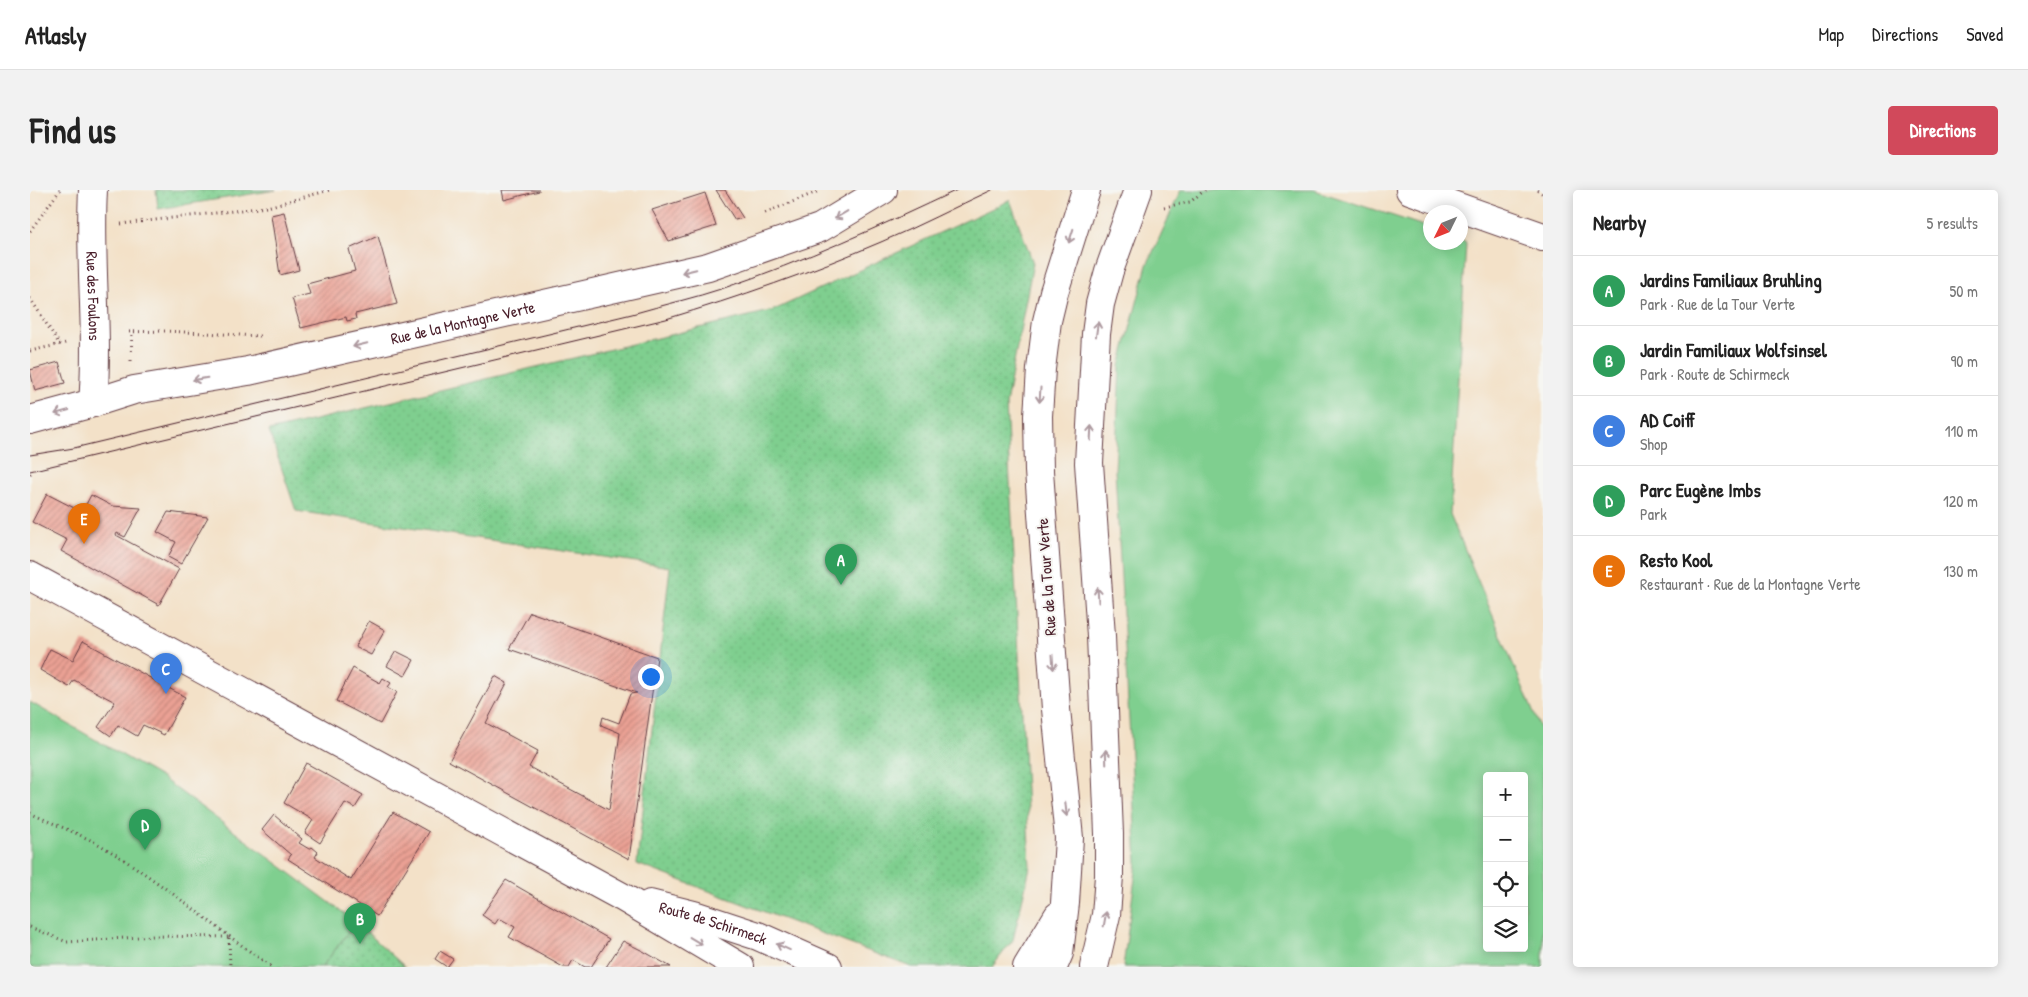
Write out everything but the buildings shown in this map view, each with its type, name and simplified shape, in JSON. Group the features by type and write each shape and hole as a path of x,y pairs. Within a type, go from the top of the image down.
{"main road":[{"name":"Rue des Foulons","path":"93,190 91,228 95,336 93,403"},
{"name":"Rue de la Montagne Verte","path":"30,420 134,390 248,371 708,266 820,228 883,190"},
{"name":"Rue de la Tour Verte","path":"1053,967 1059,953 1065,904 1069,838 1056,709 1039,471 1038,416 1047,322 1054,292 1086,190"},
{"path":"1410,190 1543,238"},
{"path":"1094,967 1106,915 1109,834 1101,636 1089,463 1096,334 1100,304 1109,271 1147,198"},
{"path":"30,576 624,898 737,965"},
{"name":"Route de Schirmeck","path":"624,898 694,915 758,936 828,967"},
{"path":"1027,967 1065,904"}],"path":[{"path":"30,231 60,190"},
{"path":"91,228 267,207 330,190"},
{"path":"762,215 822,190"},
{"path":"1147,198 1166,207 1190,202 1205,190"},
{"path":"1537,190 1543,194"},
{"path":"30,298 60,345"},
{"path":"116,332 165,331 261,336"},
{"path":"131,371 132,332"},
{"path":"30,351 74,340"},
{"path":"30,813 99,845 174,894 229,937 272,967"},
{"path":"30,927 67,942 153,936 229,937"},
{"path":"229,937 230,967"}],"green space":[{"path":"156,190 276,190 158,209"},
{"path":"1181,190 1314,190 1423,226 1423,250 1466,250 1450,514 1543,735 1543,967 1123,967 1137,863 1115,470 1120,366 1147,265"},
{"path":"1010,200 1033,263 1006,404 1030,867 1013,940 992,967 911,967 637,864 670,567 296,511 269,431 774,310"},
{"path":"30,702 162,778 356,922 322,967 30,967"},
{"path":"356,922 405,967 322,967"}],"tram line":[{"path":"30,455 74,448 632,314 701,295 754,278 813,255 957,190"},
{"path":"30,471 666,319 748,293 828,264 895,236 992,190"}],"place":[{"name":"Resto Kool","path":"84,544"},
{"name":"Jardins Familiaux Bruhling","path":"841,585"},
{"name":"AD Coiff","path":"166,694"},
{"name":"Parc Eugène Imbs","path":"145,850"},
{"name":"Jardin Familiaux Wolfsinsel","path":"360,944"}]}
